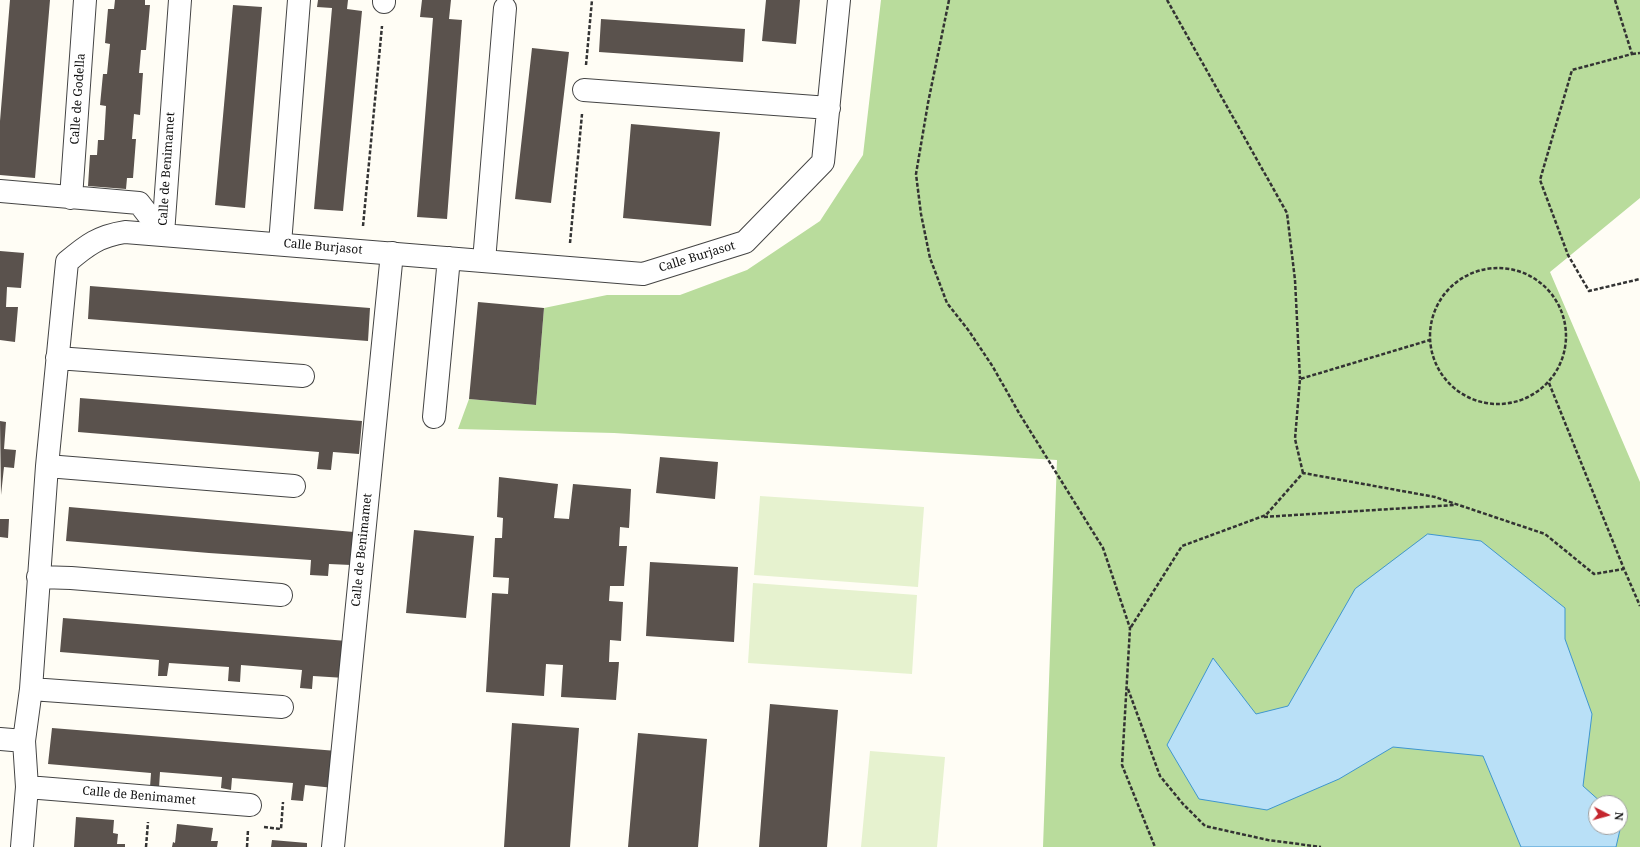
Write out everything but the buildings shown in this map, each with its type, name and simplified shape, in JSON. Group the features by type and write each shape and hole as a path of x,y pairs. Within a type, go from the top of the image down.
{"street":[{"name":"Calle de Godella","path":"71,198 85,0"},
{"name":"Calle de Benimamet","path":"22,847 27,787 24,741 31,689 47,466 67,262 87,245 111,234 125,232 163,234 180,0"},
{"path":"280,244 299,0"},
{"name":"Calle Burjasot","path":"163,234 643,274 745,242 823,162 839,0"},
{"path":"484,261 505,8"},
{"path":"584,90 829,108"},
{"path":"0,191 139,203 163,234"},
{"name":"Calle de Benimamet","path":"333,847 392,253"},
{"path":"434,417 449,258"},
{"path":"57,358 303,376"},
{"path":"47,466 294,486"},
{"path":"38,576 281,595"},
{"path":"31,689 282,707"},
{"path":"0,739 24,741"},
{"name":"Calle de Benimamet","path":"27,787 250,805"}],"path":[{"path":"567,268 592,0"},
{"path":"949,0 928,102 916,174 921,214 930,258 947,303 969,330 989,361 1019,413 1103,548 1130,628 1122,765 1155,847"},
{"path":"1167,0 1286,213 1295,280 1300,379 1295,439 1303,473"},
{"path":"1614,0 1632,54"},
{"path":"361,250 384,1"},
{"path":"1640,53 1572,70 1540,180 1568,256 1589,291 1640,279"},
{"path":"1500,267 1522,272 1542,283 1556,299 1565,320 1567,342 1561,364 1549,383 1531,397 1509,404 1486,404 1465,396 1447,382 1435,362 1430,340 1432,317 1442,297 1458,281 1478,271 1500,267"},
{"path":"1300,379 1430,340"},
{"path":"1549,383 1640,606"},
{"path":"1130,628 1182,546 1266,515 1303,473"},
{"path":"1303,473 1435,497 1545,534 1594,574 1624,569"},
{"path":"1259,517 1456,505"},
{"path":"1127,686 1160,776 1183,804 1205,826 1268,840 1321,847"},
{"path":"261,827 281,829 283,802"}],"green space":[{"path":"881,0 1640,0 1640,198 1550,272 1640,482 1640,847 1043,847 1057,460 614,433 458,429 469,399 536,405 544,308 607,295 680,295 747,270 820,221 863,155"},
{"path":"760,496 924,507 918,587 754,575"},
{"path":"753,583 917,595 912,674 748,663"},
{"path":"870,751 945,757 937,847 861,847"}],"water":[{"path":"1428,534 1481,541 1565,608 1565,639 1592,714 1583,786 1593,795 1588,795 1588,835 1619,835 1616,847 1521,847 1483,756 1393,747 1339,779 1267,810 1199,799 1167,745 1213,658 1256,714 1288,706 1355,589"}]}
